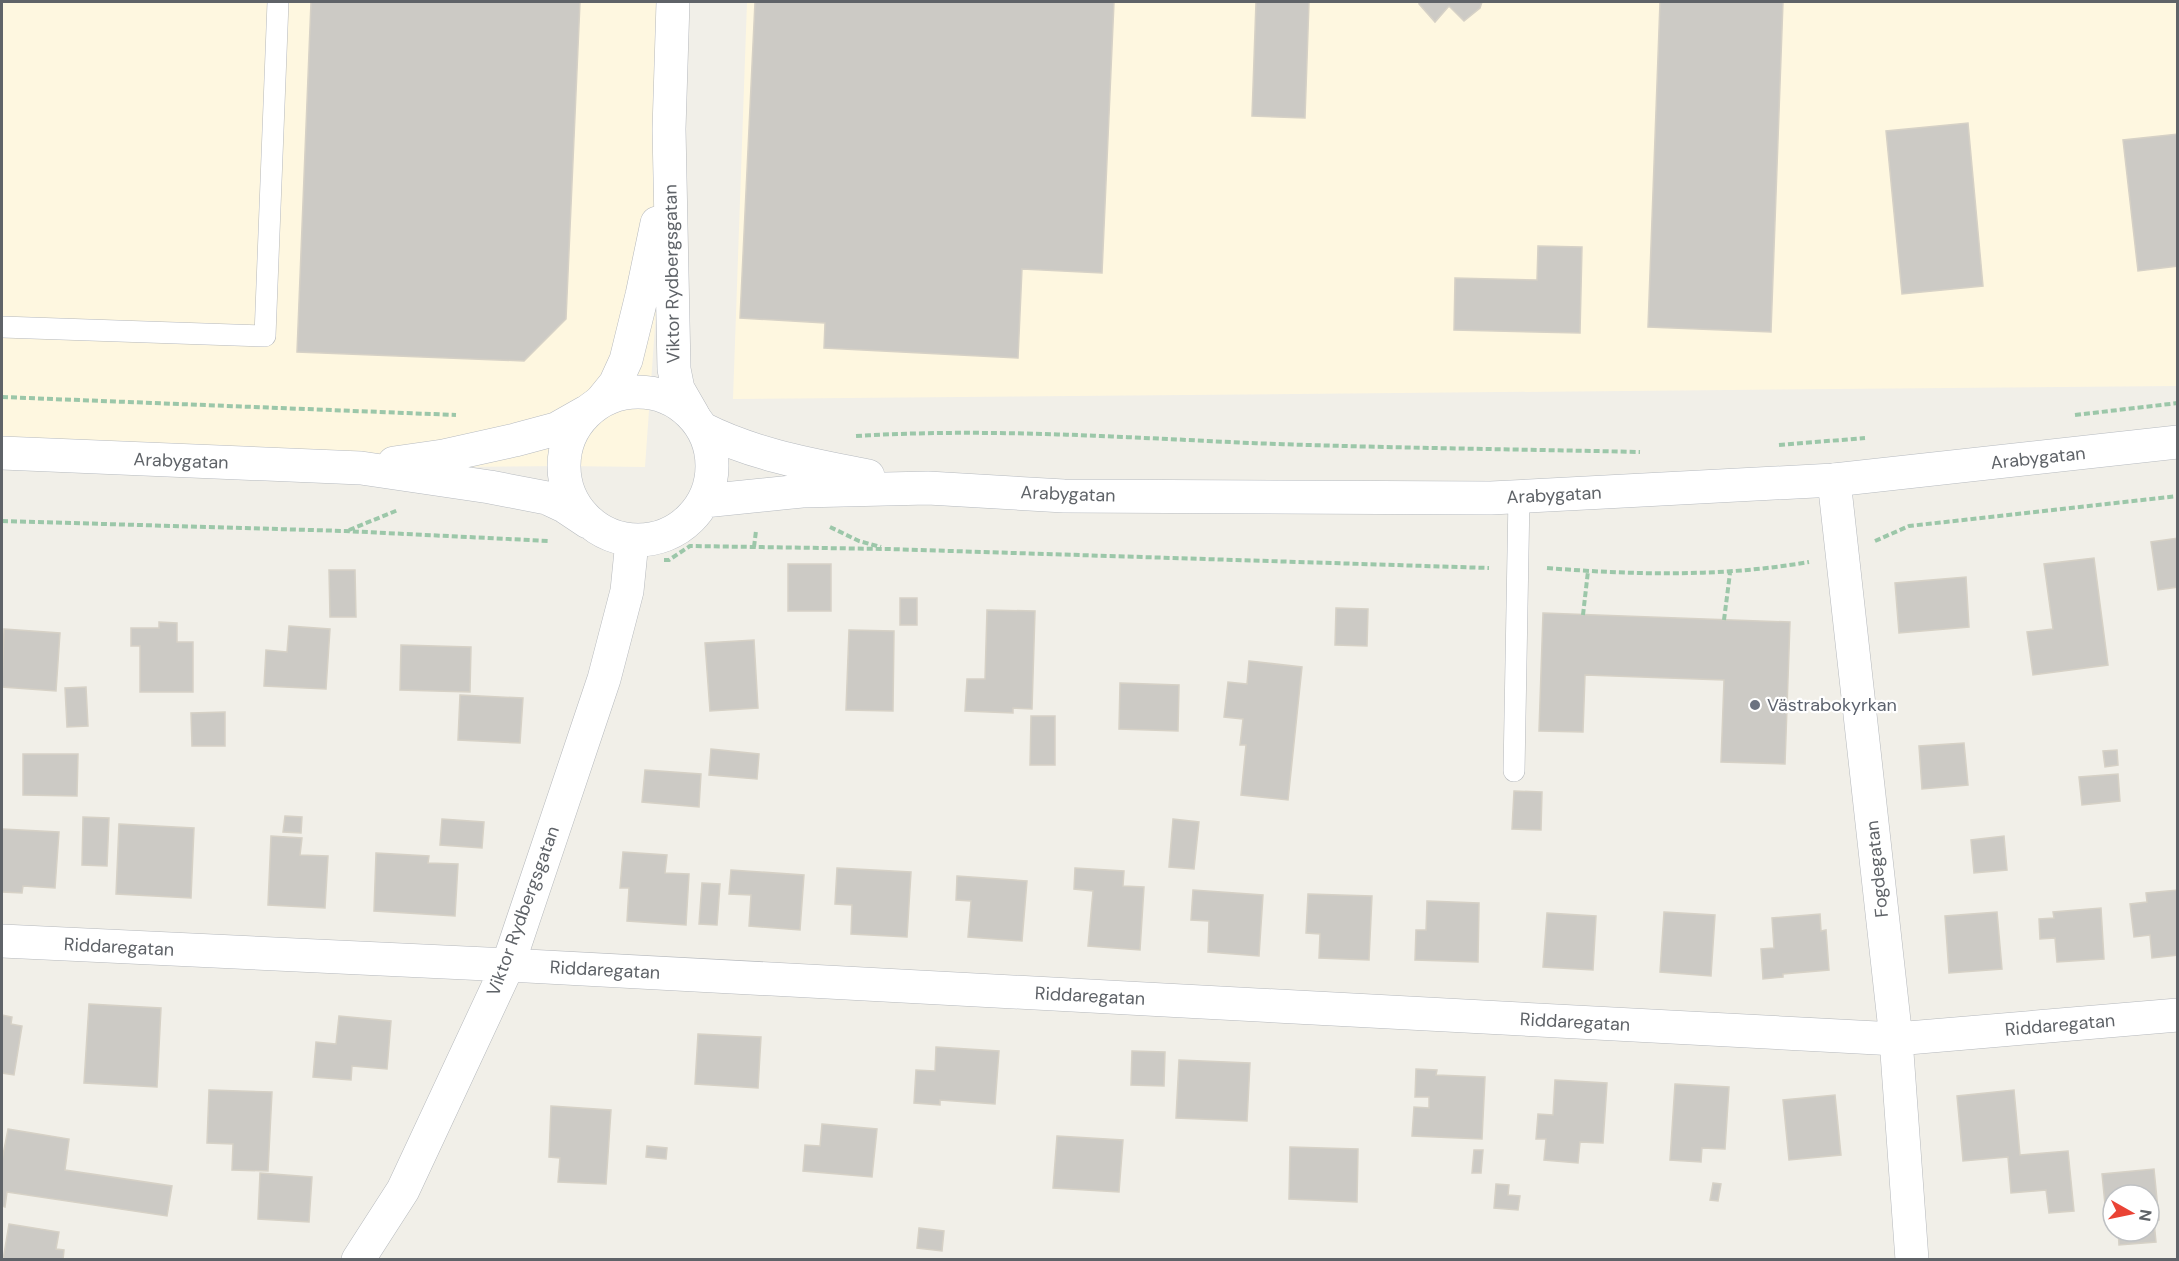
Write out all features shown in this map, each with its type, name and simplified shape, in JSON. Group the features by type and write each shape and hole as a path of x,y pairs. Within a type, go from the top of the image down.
{"street":[{"name":"Viktor Rydbergsgatan","path":"673,2 669,129 674,369 678,389 698,422"},
{"name":"Viktor Rydbergsgatan","path":"596,405 615,384 626,360 655,239 669,129"},
{"path":"626,392 650,392 673,400 698,422 711,448 713,469 704,501 684,526 672,533 646,541 632,541 606,534 588,522 577,509 569,495 565,481 563,466 567,444 576,425 596,405 626,392"},
{"name":"Arabygatan","path":"361,468 490,447 556,429 596,405"},
{"name":"Arabygatan","path":"698,422 721,438 804,464 928,488"},
{"name":"Arabygatan","path":"704,501 802,491 928,488 1064,496 1519,497 1834,480 2178,442"},
{"name":"Arabygatan","path":"2,453 361,468 490,486 547,498 588,522"},
{"name":"Fogdegatan","path":"1834,480 1896,1039 1912,1260"},
{"name":"Viktor Rydbergsgatan","path":"358,1260 403,1190 508,965 604,679 627,591 632,541"},
{"name":"Riddaregatan","path":"2,941 508,965 1896,1039 2178,1015"}],"lane":[{"path":"2,327 265,336 278,2"},
{"path":"1514,771 1519,497"}],"path":[{"path":"2,397 464,416"},
{"path":"2071,415 2178,403"},
{"path":"849,436 891,433 1035,434 1276,444 1647,452"},
{"path":"1773,445 1872,438"},
{"path":"2,520 345,531"},
{"path":"1583,615 1588,571"},
{"path":"1724,620 1730,573"}],"shaded area":[{"path":"2,2 673,2 669,129 645,467 361,468 2,453"},
{"path":"747,2 2177,2 2177,386 733,399"}],"building":[{"path":"311,2 580,2 566,319 524,361 297,352"},
{"path":"755,2 1114,2 1102,273 1022,269 1018,358 824,348 825,323 740,318"},
{"path":"1256,2 1309,2 1305,118 1252,116"},
{"path":"1419,2 1482,2 1480,8 1464,21 1449,6 1435,22"},
{"path":"1660,2 1783,2 1771,332 1648,327"},
{"path":"1968,123 1983,286 1902,294 1886,131"},
{"path":"2178,134 2178,266 2138,271 2123,140"},
{"path":"1538,246 1582,247 1580,333 1454,330 1455,278 1537,280"},
{"path":"2178,538 2178,587 2158,590 2151,542"},
{"path":"2094,558 2108,665 2033,675 2027,632 2053,629 2044,564"},
{"path":"788,564 831,564 831,611 788,611"},
{"path":"329,570 355,570 356,617 330,617"},
{"path":"1966,577 1969,627 1899,633 1895,583"},
{"path":"900,598 917,598 917,625 900,625"},
{"path":"1336,608 1368,609 1367,646 1335,645"},
{"path":"987,610 1035,611 1032,709 1013,708 1013,713 965,711 967,679 985,679"},
{"name":"Västrabokyrkan","path":"1543,613 1790,622 1785,764 1721,762 1724,680 1585,675 1583,732 1539,731"},
{"path":"159,622 177,623 177,642 193,642 193,692 140,692 140,646 131,646 131,628 159,628"},
{"path":"289,626 330,629 326,689 264,686 266,650 287,652"},
{"path":"4,629 60,633 56,691 2,687"},
{"path":"849,630 894,631 893,711 846,710"},
{"path":"754,640 758,708 710,711 705,643"},
{"path":"401,645 471,647 470,692 400,690"},
{"path":"1249,661 1302,667 1288,800 1241,795 1246,745 1240,745 1243,719 1224,717 1228,682 1247,684"},
{"path":"1120,683 1179,685 1178,731 1119,729"},
{"path":"86,687 88,726 67,727 65,688"},
{"path":"460,695 523,698 520,743 458,740"},
{"path":"225,712 225,746 192,746 191,713"},
{"path":"1031,716 1055,716 1055,765 1030,765"},
{"path":"1964,743 1968,785 1922,789 1919,746"},
{"path":"711,749 759,754 757,779 709,775"},
{"path":"2117,750 2118,765 2105,767 2103,751"},
{"path":"23,754 78,754 77,796 23,795"},
{"path":"645,770 701,774 699,807 642,802"},
{"path":"2118,774 2120,801 2082,805 2079,777"},
{"path":"1514,791 1542,792 1541,830 1512,829"},
{"path":"285,816 302,817 301,833 283,832"},
{"path":"83,817 109,818 107,866 82,865"},
{"path":"442,819 484,822 482,848 440,845"},
{"path":"1173,819 1199,822 1194,869 1169,867"},
{"path":"119,824 194,828 191,898 116,894"},
{"path":"2,829 59,832 55,888 23,886 22,893 2,892"},
{"path":"271,836 302,838 300,855 328,856 325,908 268,905"},
{"path":"2004,836 2007,870 1974,873 1971,840"},
{"path":"623,852 667,855 665,873 689,874 686,925 627,921 629,888 620,888"},
{"path":"376,853 429,856 428,863 458,864 455,916 374,911"},
{"path":"837,868 911,872 907,937 851,934 852,905 835,904"},
{"path":"1075,868 1124,871 1123,886 1144,887 1140,950 1088,946 1093,891 1074,889"},
{"path":"731,870 804,875 800,930 749,926 751,895 729,894"},
{"path":"957,876 1027,881 1022,941 968,937 971,901 956,900"},
{"path":"702,883 720,884 717,925 699,924"},
{"path":"1193,890 1263,895 1259,956 1208,952 1209,921 1191,920"},
{"path":"2178,890 2178,955 2152,958 2150,935 2134,937 2130,904 2147,902 2146,893"},
{"path":"1308,894 1372,896 1369,960 1319,958 1320,934 1306,933"},
{"path":"1427,901 1479,903 1478,962 1415,960 1416,930 1426,930"},
{"path":"2101,908 2104,959 2057,962 2055,938 2040,939 2039,919 2054,918 2053,912"},
{"path":"1664,912 1715,915 1711,976 1660,972"},
{"path":"1997,912 2002,969 1949,973 1945,916"},
{"path":"1547,913 1596,916 1593,970 1543,967"},
{"path":"1820,914 1821,931 1826,930 1829,970 1783,974 1783,977 1763,979 1761,949 1774,948 1772,918"},
{"path":"89,1004 161,1008 157,1087 84,1083"},
{"path":"2,1015 12,1017 11,1024 22,1026 14,1075 2,1073"},
{"path":"339,1016 391,1021 387,1069 352,1066 351,1080 313,1077 316,1042 336,1044"},
{"path":"698,1034 761,1037 758,1088 695,1084"},
{"path":"936,1047 999,1051 995,1104 940,1100 940,1105 914,1103 916,1070 935,1071"},
{"path":"1132,1051 1165,1052 1164,1086 1131,1085"},
{"path":"1179,1060 1250,1063 1247,1121 1176,1118"},
{"path":"1416,1069 1437,1070 1436,1075 1485,1077 1482,1139 1412,1136 1414,1107 1429,1108 1429,1097 1415,1097"},
{"path":"1555,1080 1607,1083 1603,1143 1580,1142 1578,1163 1544,1160 1546,1139 1536,1139 1538,1114 1553,1115"},
{"path":"1675,1084 1729,1087 1725,1149 1702,1148 1701,1162 1670,1160"},
{"path":"209,1090 272,1092 268,1171 232,1170 233,1144 207,1143"},
{"path":"2014,1090 2020,1155 2068,1151 2074,1211 2049,1213 2046,1190 2011,1193 2008,1157 1963,1161 1957,1096"},
{"path":"1835,1095 1841,1155 1789,1160 1783,1100"},
{"path":"551,1106 611,1110 606,1184 558,1182 560,1158 549,1157"},
{"path":"822,1124 877,1129 872,1177 803,1171 805,1145 820,1146"},
{"path":"8,1129 69,1139 65,1170 172,1186 167,1216 7,1192 5,1207 2,1206 2,1160"},
{"path":"1057,1136 1123,1140 1119,1192 1053,1188"},
{"path":"647,1146 667,1148 666,1159 646,1157"},
{"path":"1290,1147 1358,1149 1357,1202 1289,1199"},
{"path":"1474,1150 1483,1150 1481,1173 1472,1173"},
{"path":"2154,1169 2155,1183 2103,1183 2102,1174"},
{"path":"260,1173 312,1177 309,1222 258,1219"},
{"path":"1713,1183 1721,1184 1718,1201 1710,1200"},
{"path":"1496,1184 1509,1185 1508,1195 1520,1196 1518,1210 1494,1208"},
{"path":"9,1224 59,1232 56,1249 64,1250 63,1260 3,1260"},
{"path":"919,1228 944,1231 942,1251 917,1248"},
{"path":"2119,1243 2144,1243 2119,1245"}],"place":[{"name":"Västrabokyrkan","path":"1755,705"}]}
